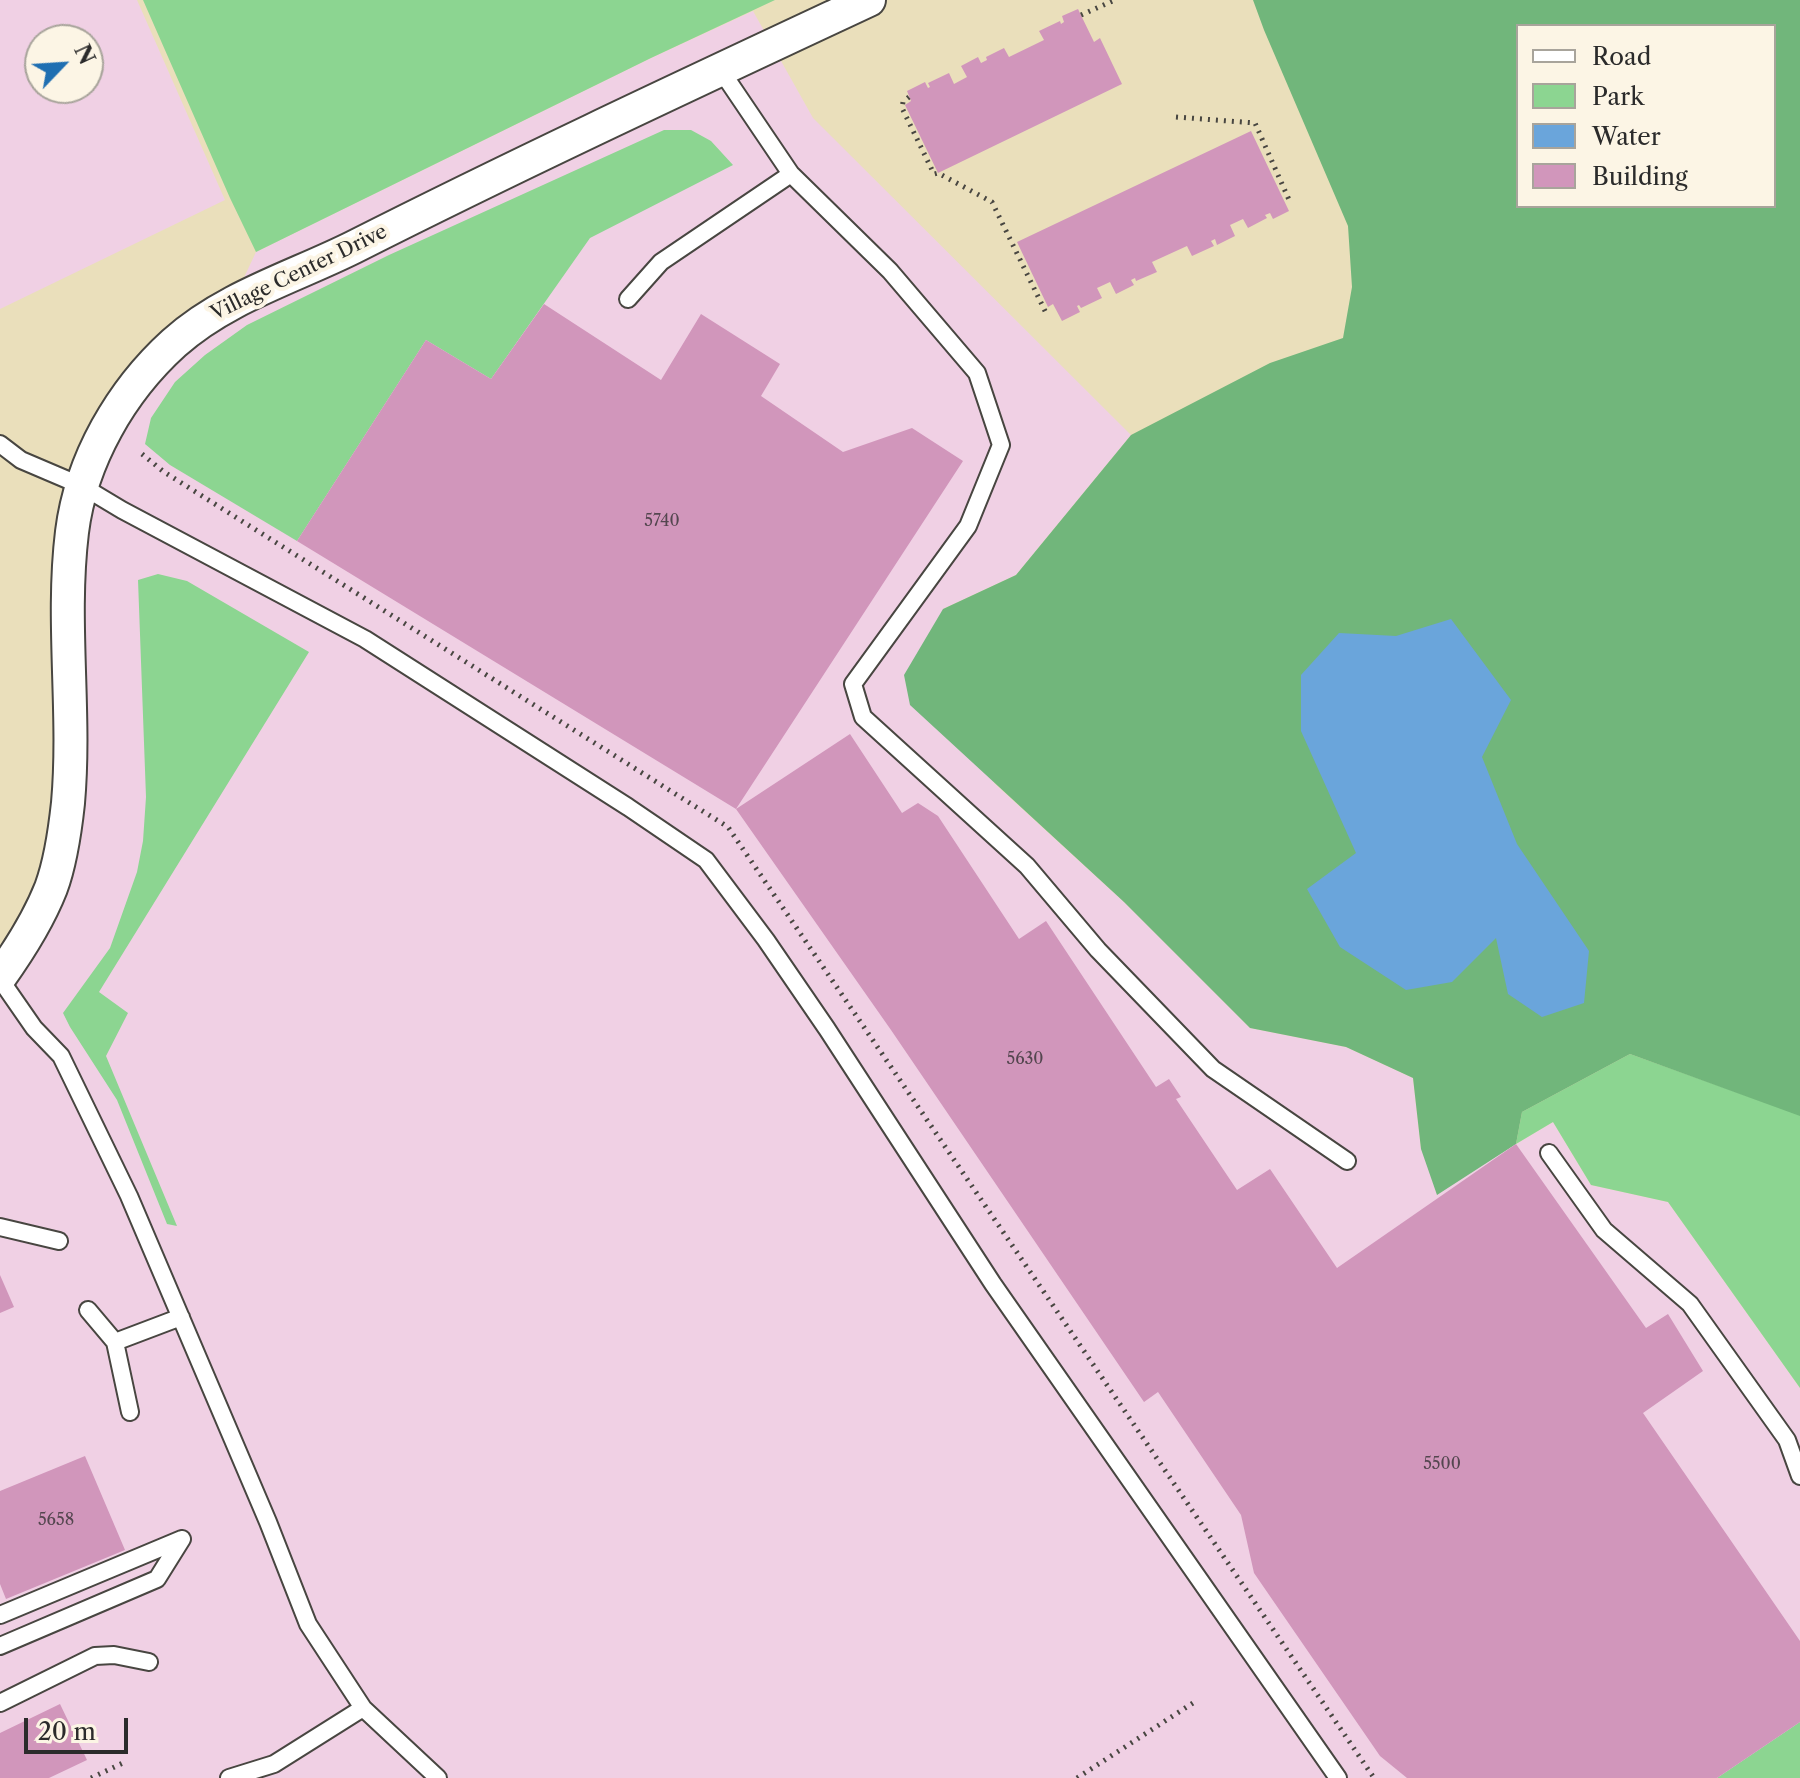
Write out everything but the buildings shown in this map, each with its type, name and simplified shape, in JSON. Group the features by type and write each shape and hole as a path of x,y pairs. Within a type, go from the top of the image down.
{"street":[{"name":"Village Center Drive","path":"0,978 29,935 52,887 65,836 71,773 69,571 72,528 82,486 98,445 119,407 145,372 176,342 232,303 869,0"}],"lane":[{"path":"720,69 791,174 890,271 977,373 1001,445 968,526 853,684 863,717 1027,866 1098,950 1213,1069 1347,1161"},
{"path":"628,299 661,262 791,174"},
{"path":"0,444 21,460 82,486 365,639 706,860 766,940 993,1284 1338,1778"},
{"path":"0,978 34,1028 61,1056 129,1196 268,1522 308,1624 363,1708 438,1778"},
{"path":"1549,1153 1604,1230 1690,1304 1787,1440 1800,1476"},
{"path":"0,1227 59,1241"},
{"path":"88,1310 115,1342 130,1412"},
{"path":"115,1342 181,1317"},
{"path":"0,1615 182,1539 157,1579 0,1646"},
{"path":"0,1703 95,1656 114,1655 149,1662"},
{"path":"229,1778 276,1771 363,1708"}],"path":[{"path":"1081,15 1115,0"},
{"path":"909,97 902,108 934,174 938,173 992,202 1047,315"},
{"path":"1176,117 1255,123 1290,202"},
{"path":"1077,1778 1196,1701"},
{"path":"91,1778 125,1762"}],"shaded area":[{"path":"0,0 137,0 225,200 0,309"},
{"path":"753,11 813,118 1131,435 1016,575 943,609 994,783 1124,902 1250,1028 1346,1047 1413,1078 1421,1149 1516,1144 1553,1122 1591,1185 1668,1202 1800,1388 1800,1778 0,1778 0,977 52,887 69,571 98,445 232,303 256,252"}],"green space":[{"path":"143,0 775,0 256,252"},
{"path":"1253,0 1800,0 1800,1116 1630,1054 1522,1112 1516,1144 1437,1195 1421,1149 1413,1078 1346,1047 1250,1028 1124,902 910,705 904,675 943,609 1016,575 1131,435 1270,363 1343,338 1352,287 1348,226"},
{"path":"664,130 691,130 711,141 733,165 590,238 491,379 426,340 297,541 170,465 145,444 151,418 175,382 205,355 247,325 389,255"},
{"path":"158,574 187,581 309,652 99,992 128,1013 106,1056 177,1226 167,1224 117,1100 63,1013 110,948 137,872 146,797 138,580"},
{"path":"1630,1054 1800,1115 1800,1388 1668,1202 1591,1185 1553,1122 1516,1144 1522,1112"},
{"path":"1800,1722 1800,1778 1717,1778"}],"water":[{"path":"1451,619 1511,700 1482,757 1517,844 1589,951 1584,1003 1542,1017 1508,994 1496,938 1452,982 1406,990 1340,947 1307,889 1356,853 1301,731 1301,675 1339,633 1396,636"}]}
